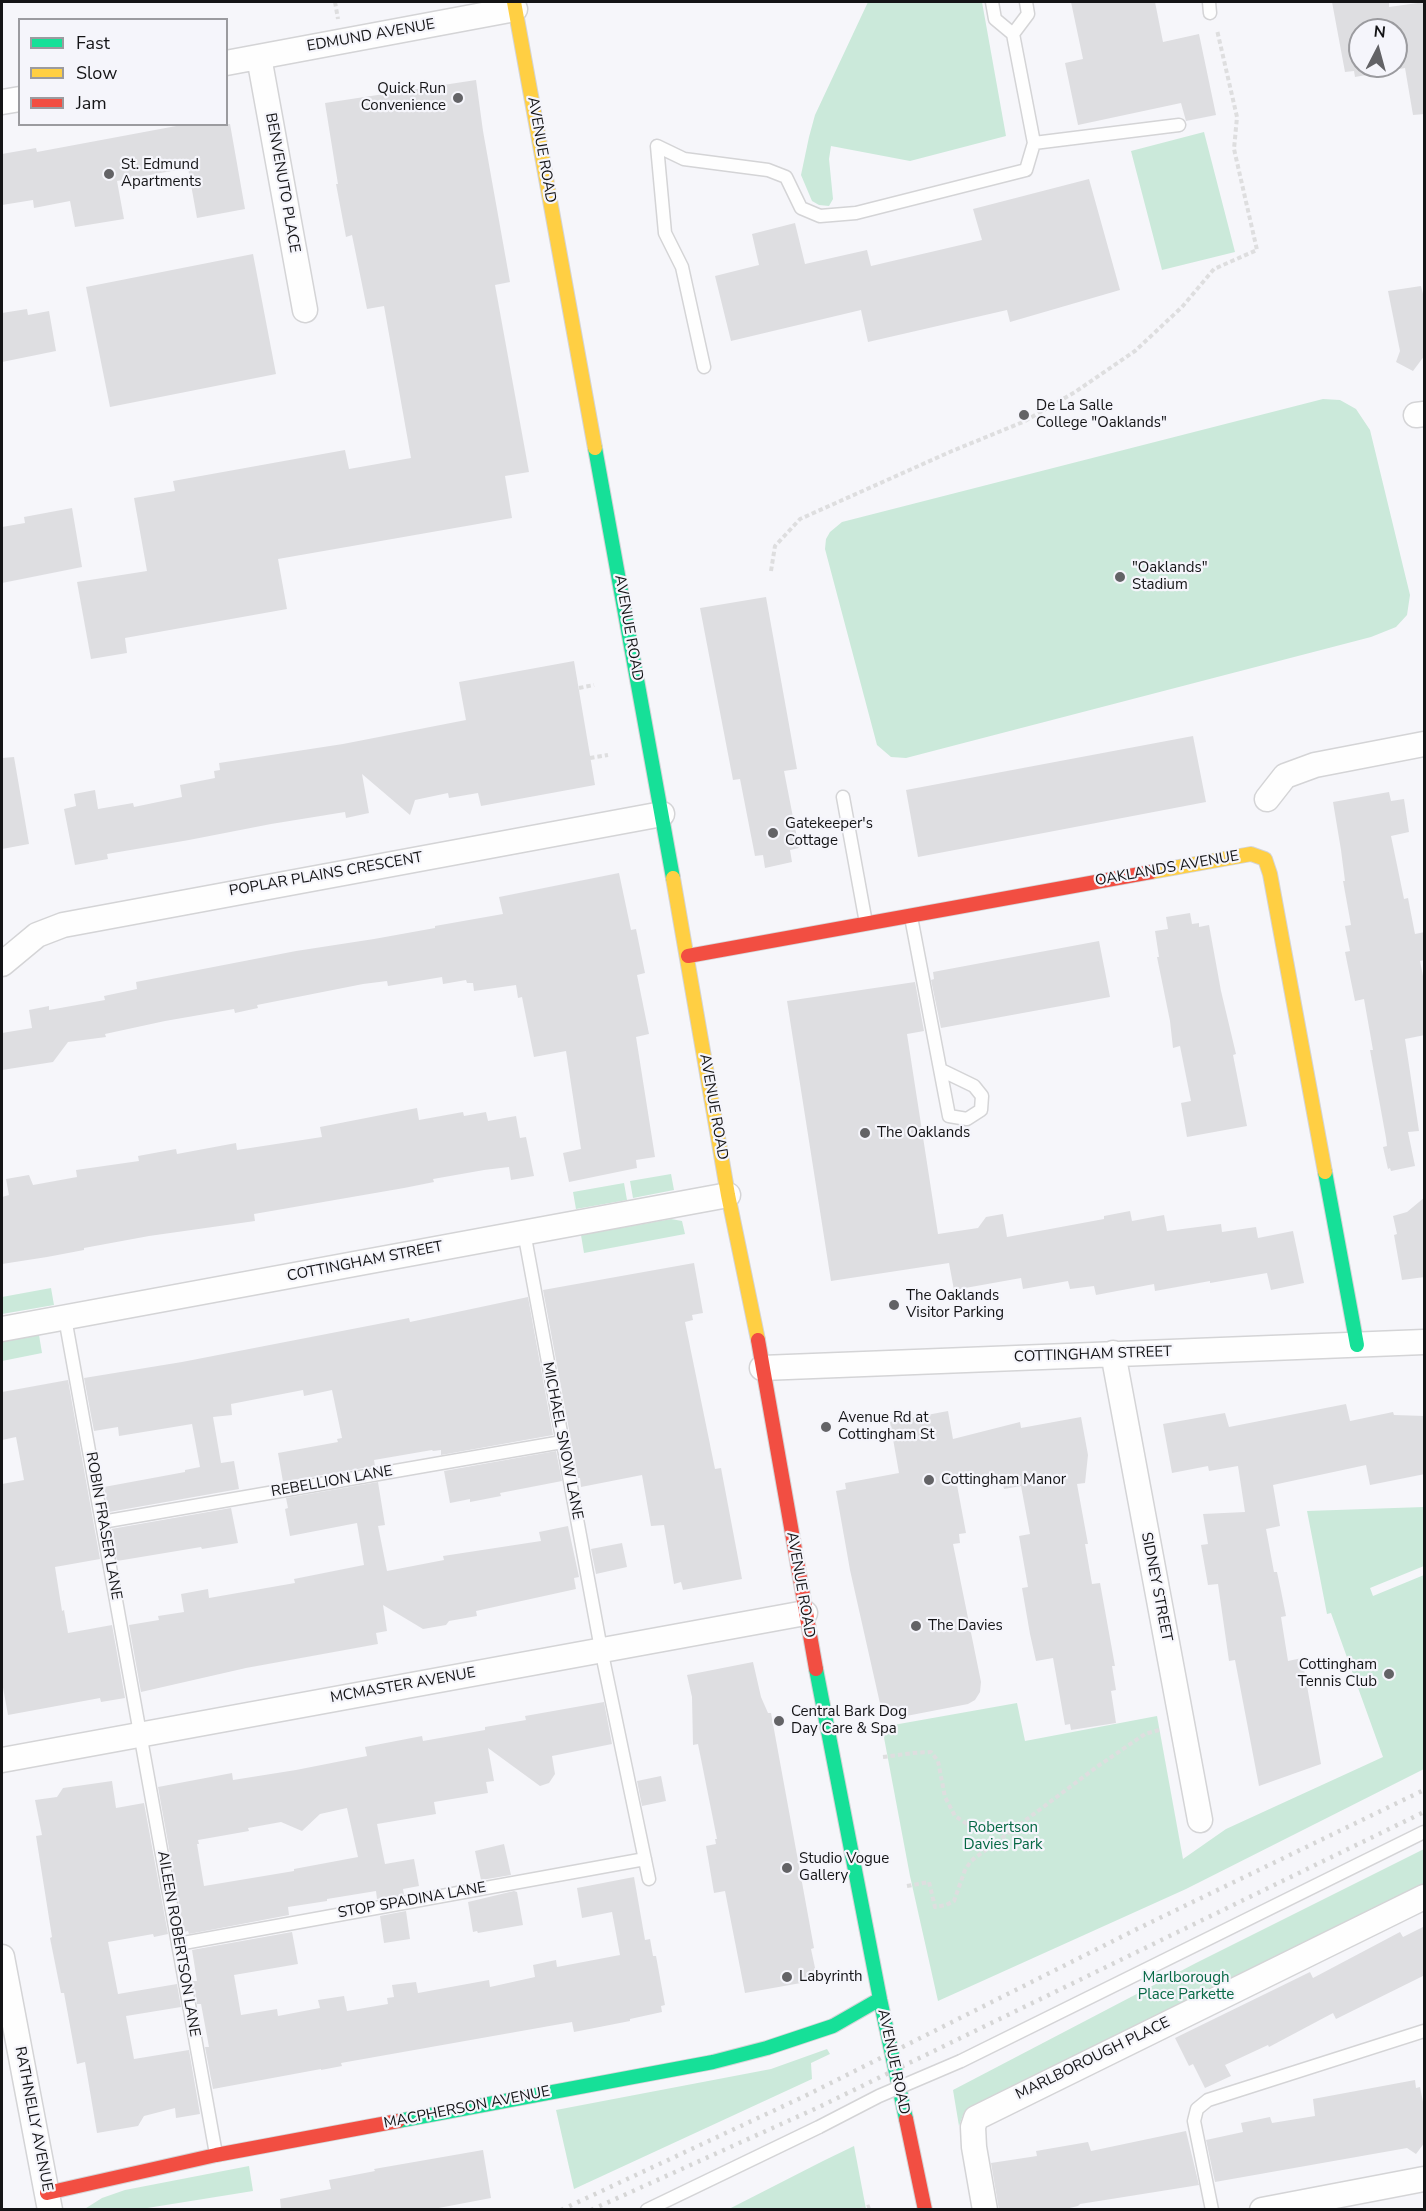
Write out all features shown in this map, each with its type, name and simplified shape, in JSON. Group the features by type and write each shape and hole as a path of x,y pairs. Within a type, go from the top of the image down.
{"main road":[{"name":"AVENUE ROAD","path":"515,5 805,1613 880,1999 925,2210"},
{"name":"OAKLANDS AVENUE","path":"688,956 1251,854 1264,859 1274,897 1357,1345"},
{"name":"MACPHERSON AVENUE","path":"48,2201 80,2184 216,2155 713,2062 767,2048 832,2026 880,1999"}],"street":[{"name":"EDMUND AVENUE","path":"228,63 515,5"},
{"name":"BENVENUTO PLACE","path":"259,57 305,310"},
{"path":"2,102 18,99"},
{"path":"1267,799 1285,776 1315,765 1425,744"},
{"name":"POPLAR PLAINS CRESCENT","path":"2,964 37,935 63,925 662,814"},
{"name":"COTTINGHAM STREET","path":"2,1329 728,1195"},
{"name":"COTTINGHAM STREET","path":"762,1368 1425,1342"},
{"name":"SIDNEY STREET","path":"1113,1353 1200,1820"},
{"name":"MCMASTER AVENUE","path":"2,1760 805,1613"},
{"name":"MARLBOROUGH PLACE","path":"985,2210 974,2147 973,2127 976,2118 1425,1897"},
{"name":"RATHNELLY AVENUE","path":"2,1957 48,2201"},
{"path":"1262,2210 1425,2179"}],"lane":[{"path":"704,367 682,267 665,232 657,146 684,159 768,170 786,177 801,208 820,216 856,213 1026,170 1034,143 1013,33 995,19 992,2"},
{"path":"1013,33 1028,14 1026,2"},
{"path":"1034,143 1179,125"},
{"path":"843,797 867,925"},
{"path":"911,917 941,1070"},
{"name":"MICHAEL SNOW LANE","path":"524,1232 601,1649 649,1879"},
{"name":"ROBIN FRASER LANE","path":"64,1318 141,1734"},
{"name":"REBELLION LANE","path":"102,1522 562,1442"},
{"name":"AILEEN ROBERTSON LANE","path":"141,1734 216,2155"},
{"path":"647,2210 879,2096 961,2061 1425,1832"},
{"name":"STOP SPADINA LANE","path":"178,1944 645,1859"},
{"path":"1212,2210 1194,2121 1197,2109 1208,2100 1425,2031"}],"path":[{"path":"335,2 338,19"},
{"path":"771,571 775,546 800,519 1023,422 1075,392 1135,351 1182,307 1214,269 1257,250 1234,149 1237,117 1215,22 1209,7"},
{"path":"579,688 594,685"},
{"path":"590,758 608,755"},
{"path":"907,1886 929,1882 935,1907 954,1901 965,1870 971,1861 1098,1766 1145,1734 1162,1729"},
{"path":"883,1758 931,1752 938,1761 945,1797 955,1816 973,1828 1010,1832"},
{"path":"860,2210 870,2206"}],"green space":[{"path":"868,2 982,2 1006,136 910,161 831,146 829,159 833,199 829,206 819,205 812,201 801,175 809,137 815,115"},
{"path":"1204,132 1235,252 1162,270 1131,151"},
{"name":"\"Oaklands\" Stadium","path":"1323,399 1340,400 1356,409 1370,430 1410,595 1407,615 1396,627 1371,637 906,758 891,757 877,745 825,549 826,539 830,532 842,522"},
{"path":"671,1174 674,1190 633,1198 630,1181"},
{"path":"624,1183 627,1200 576,1209 573,1192"},
{"path":"671,1219 682,1221 685,1234 584,1253 581,1235"},
{"path":"51,1288 54,1305 2,1314 2,1297"},
{"path":"39,1335 42,1353 2,1361 2,1342"},
{"name":"Robertson Davies Park","path":"1424,1507 1424,1566 1370,1588 1373,1596 1424,1575 1424,1769 1186,1889 938,2001 910,1876 882,1727 1017,1703 1025,1741 1157,1716 1183,1859 1226,1829 1383,1757 1331,1613 1327,1614 1307,1511"},
{"name":"Marlborough Place Parkette","path":"1424,1849 1424,1887 1123,2037 977,2104 963,2115 959,2126 953,2090 1196,1963"},
{"path":"827,2049 830,2054 811,2063 812,2079 574,2189 556,2110 771,2069"},
{"path":"854,2146 866,2209 729,2209 823,2161"},
{"path":"249,2166 253,2191 141,2209 83,2210 102,2198 125,2190"}],"building":[{"path":"1071,2 1155,2 1163,42 1199,34 1216,115 1186,121 1181,103 1078,125 1065,63 1083,59"},
{"path":"1332,2 1389,2 1389,7 1425,2 1425,114 1413,115 1407,78 1408,18 1348,18 1348,72 1345,72"},
{"path":"476,80 510,282 495,285 529,472 505,476 512,518 278,559 287,609 125,638 127,653 91,659 77,582 147,571 134,498 175,491 173,481 345,450 349,469 411,458 384,306 367,309 352,235 346,237 325,103"},
{"name":"St. Edmund Apartments","path":"230,124 245,209 197,218 188,168 117,181 124,219 75,227 70,201 34,208 33,200 2,205 2,154 36,148 37,152 176,126 228,126"},
{"path":"1089,179 1120,290 1010,322 1007,310 868,342 861,310 731,341 715,276 759,265 752,234 795,223 805,264 867,250 871,266 982,240 973,209"},
{"path":"253,254 276,374 110,407 86,287"},
{"path":"1421,286 1425,302 1425,355 1413,371 1396,362 1400,351 1388,291"},
{"path":"27,309 28,315 49,311 56,351 2,362 2,313"},
{"path":"72,508 82,567 2,583 2,527 25,523 24,517"},
{"path":"766,597 797,769 784,771 799,848 790,850 792,862 765,868 763,855 755,856 740,779 733,780 700,608"},
{"path":"574,661 595,785 481,806 478,793 449,798 448,793 415,800 410,815 362,774 369,813 346,818 345,812 271,824 107,854 108,859 75,865 64,809 76,806 74,794 95,790 98,809 133,803 134,807 182,797 180,785 215,778 214,771 220,770 219,763 343,744 466,720 459,682"},
{"path":"1193,736 1206,802 918,857 906,790"},
{"path":"14,757 29,844 2,849 2,758"},
{"path":"1389,792 1391,801 1404,799 1409,832 1391,836 1404,899 1408,898 1415,934 1425,932 1425,960 1420,961 1425,986 1425,1035 1405,1039 1419,1131 1408,1132 1415,1166 1391,1171 1390,1168 1388,1169 1383,1147 1387,1146 1386,1138 1370,1050 1373,1050 1364,999 1355,1001 1345,952 1350,951 1345,926 1351,925 1333,802"},
{"path":"619,873 631,930 636,929 645,973 637,975 649,1034 636,1037 655,1157 636,1160 637,1168 569,1182 563,1153 581,1149 566,1051 534,1057 522,997 518,998 516,985 474,991 473,983 467,983 466,980 443,984 442,977 388,986 387,981 363,984 257,1005 258,1008 235,1013 234,1009 105,1034 106,1037 68,1042 53,1062 2,1070 2,1033 32,1028 29,1010 49,1006 49,1010 105,1000 104,996 137,989 136,982 503,914 499,897"},
{"path":"1190,913 1192,924 1199,923 1199,927 1209,925 1236,1054 1233,1055 1247,1126 1187,1137 1181,1103 1191,1101 1180,1046 1173,1048 1157,957 1159,957 1155,931 1168,929 1166,917"},
{"path":"1099,941 1110,997 941,1028 931,980 934,979 933,972"},
{"path":"915,982 924,1031 907,1034 938,1234 978,1228 986,1217 1003,1214 1007,1237 1104,1219 1104,1216 1130,1211 1132,1221 1164,1215 1167,1231 1221,1224 1222,1232 1256,1227 1258,1238 1293,1231 1304,1283 1271,1290 1267,1273 1155,1291 1154,1284 1096,1295 1094,1286 1070,1289 1068,1281 1023,1289 1021,1278 954,1290 949,1263 831,1281 787,1001"},
{"path":"417,1108 419,1120 463,1112 464,1116 486,1112 488,1121 516,1116 520,1138 526,1137 534,1176 511,1180 509,1167 484,1170 433,1179 434,1182 404,1188 254,1214 255,1221 149,1236 2,1264 2,1197 9,1195 6,1179 29,1175 33,1185 77,1177 76,1170 139,1161 138,1156 176,1149 177,1154 236,1143 237,1150 322,1137 320,1127"},
{"path":"1425,1197 1425,1277 1402,1280 1393,1216 1407,1212"},
{"path":"694,1263 703,1313 692,1315 693,1320 685,1322 715,1469 721,1468 742,1579 683,1590 681,1582 674,1584 664,1525 651,1526 642,1475 581,1487 543,1290"},
{"path":"528,1297 553,1435 441,1455 441,1450 432,1450 374,1460 375,1466 283,1482 278,1453 338,1442 337,1439 342,1438 332,1390 304,1396 303,1390 231,1404 232,1415 213,1417 221,1463 234,1461 239,1489 109,1512 104,1487 185,1472 185,1470 200,1467 192,1424 119,1436 118,1427 94,1431 84,1378 182,1362 409,1318 410,1322"},
{"path":"68,1380 100,1559 55,1567 62,1611 64,1610 68,1633 112,1625 125,1698 101,1702 100,1698 8,1715 2,1682 2,1484 24,1480 16,1437 2,1440 2,1392"},
{"path":"1346,1404 1350,1421 1393,1412 1394,1415 1425,1416 1425,1474 1370,1485 1366,1465 1273,1485 1280,1526 1266,1529 1274,1572 1277,1572 1286,1616 1281,1617 1288,1661 1302,1658 1321,1764 1259,1786 1235,1660 1229,1661 1218,1584 1208,1585 1201,1545 1208,1544 1203,1514 1245,1512 1238,1466 1209,1471 1208,1466 1172,1473 1163,1424 1225,1413 1229,1427"},
{"path":"948,1411 953,1439 1020,1422 1021,1428 1081,1417 1088,1455 1085,1483 1077,1484 1088,1544 1085,1544 1092,1584 1100,1583 1115,1666 1112,1666 1116,1690 1111,1691 1116,1723 1071,1730 1070,1724 1065,1725 1053,1658 1036,1661 1030,1634 1022,1588 1028,1587 1019,1536 1030,1534 1021,1486 1004,1489 1001,1475 957,1485 966,1533 959,1534 960,1543 953,1544 981,1682 980,1692 975,1700 968,1704 901,1717 890,1716 881,1708 850,1570 836,1491 846,1489 845,1483 899,1473 890,1422"},
{"path":"556,1451 562,1481 500,1493 501,1496 450,1503 444,1471"},
{"path":"378,1482 385,1525 378,1526 387,1571 444,1560 443,1556 541,1541 539,1532 568,1526 579,1577 574,1578 576,1589 476,1611 477,1616 423,1629 383,1605 387,1631 376,1633 378,1644 246,1668 141,1692 129,1625 159,1620 158,1616 184,1612 181,1594 208,1589 209,1598 295,1583 294,1579 364,1565 357,1523 290,1536 285,1509 288,1508 286,1498"},
{"path":"231,1508 238,1543 117,1561 111,1529"},
{"path":"622,1543 627,1567 596,1574 591,1549"},
{"path":"753,1662 761,1697 768,1713 771,1713 814,1948 811,1949 817,1977 812,1977 812,1981 745,1993 725,1891 714,1893 706,1846 716,1844 715,1839 717,1839 698,1744 693,1745 692,1697 687,1675"},
{"path":"604,1702 612,1744 552,1756 555,1774 549,1783 540,1786 488,1748 494,1781 486,1782 488,1793 434,1802 436,1814 377,1824 385,1864 414,1859 419,1886 403,1889 404,1895 377,1899 376,1891 327,1899 327,1901 288,1907 289,1915 189,1934 188,1931 184,1932 158,1787 232,1773 233,1780 296,1770 367,1756 365,1747 422,1736 423,1741 485,1730 485,1727 526,1720 525,1716","holes":["347,1808 358,1857 294,1869 294,1871 204,1886 197,1844 199,1844 198,1840 249,1831 248,1828 281,1822 302,1831 320,1814"]},
{"path":"661,1776 666,1801 642,1806 637,1781"},
{"path":"112,1781 116,1808 144,1803 168,1934 154,1937 153,1934 108,1942 118,1994 177,1984 181,2007 126,2016 134,2059 189,2050 200,2114 176,2118 175,2108 144,2116 138,2126 97,2133 85,2062 77,2064 64,1993 61,1993 50,1938 52,1937 36,1836 42,1835 35,1800 57,1797 63,1788"},
{"path":"504,1844 511,1875 481,1880 475,1851"},
{"path":"634,1877 645,1940 650,1939 653,1956 656,1956 665,2005 661,2006 662,2012 574,2032 572,2022 341,2063 342,2066 213,2089 205,2047 209,2047 201,2004 197,2004 193,1981 197,1981 192,1950 292,1932 298,1964 234,1975 241,2015 277,2009 278,2016 320,2008 318,2000 344,1996 347,2011 388,2004 387,1998 394,1997 392,1985 416,1982 418,1993 489,1980 490,1987 535,1977 533,1965 556,1960 557,1967 620,1955 612,1912 582,1918 577,1888"},
{"path":"517,1892 523,1925 473,1932 468,1902"},
{"path":"406,1911 410,1939 384,1943 380,1916"},
{"path":"1425,1926 1425,1975 1336,2019 1333,2013 1269,2047 1268,2045 1225,2065 1231,2076 1205,2088 1193,2064 1189,2066 1175,2038 1310,1972 1313,1978 1400,1932 1403,1937"},
{"path":"1415,2080 1416,2088 1420,2087 1425,2112 1425,2142 1416,2154 1407,2148 1215,2182 1206,2140 1243,2132 1241,2123 1270,2117 1272,2123 1315,2116 1313,2099"},
{"path":"1186,2131 1199,2185 1080,2204 1061,2210 999,2210 991,2163 1037,2156 1036,2151 1088,2142 1091,2151"},
{"path":"483,2150 491,2198 428,2210 281,2210 280,2199 331,2189 329,2180 375,2171 374,2169"}],"railway":[{"path":"561,2210 805,2096 1137,1929 1424,1790"},
{"path":"591,2210 819,2107 1424,1812"}],"traffic: fast":[{"path":"595,448 673,878"},
{"path":"1325,1172 1357,1345"},
{"path":"816,1669 880,1999 906,2119"},
{"path":"398,2121 713,2062 767,2048 833,2026 880,1999"}],"traffic: slow":[{"path":"514,2 595,448"},
{"path":"1151,872 1251,854 1265,859 1270,874 1325,1172"},
{"path":"673,878 728,1195 758,1340"}],"traffic: jam":[{"path":"688,956 1151,872"},
{"path":"758,1340 816,1669"},
{"path":"906,2119 925,2210"},
{"path":"47,2193 216,2155 398,2121"}],"place":[{"name":"Quick Run Convenience","path":"458,98"},
{"name":"St. Edmund Apartments","path":"109,174"},
{"name":"De La Salle College \"Oaklands\"","path":"1024,415"},
{"name":"\"Oaklands\" Stadium","path":"1120,577"},
{"name":"Gatekeeper's Cottage","path":"773,833"},
{"name":"The Oaklands","path":"865,1133"},
{"name":"The Oaklands Visitor Parking","path":"894,1305"},
{"name":"Avenue Rd at Cottingham St","path":"826,1427"},
{"name":"Cottingham Manor","path":"929,1480"},
{"name":"The Davies","path":"916,1626"},
{"name":"Cottingham Tennis Club","path":"1389,1674"},
{"name":"Central Bark Dog Day Care & Spa","path":"779,1721"},
{"name":"Studio Vogue Gallery","path":"787,1868"},
{"name":"Labyrinth","path":"787,1977"}]}
